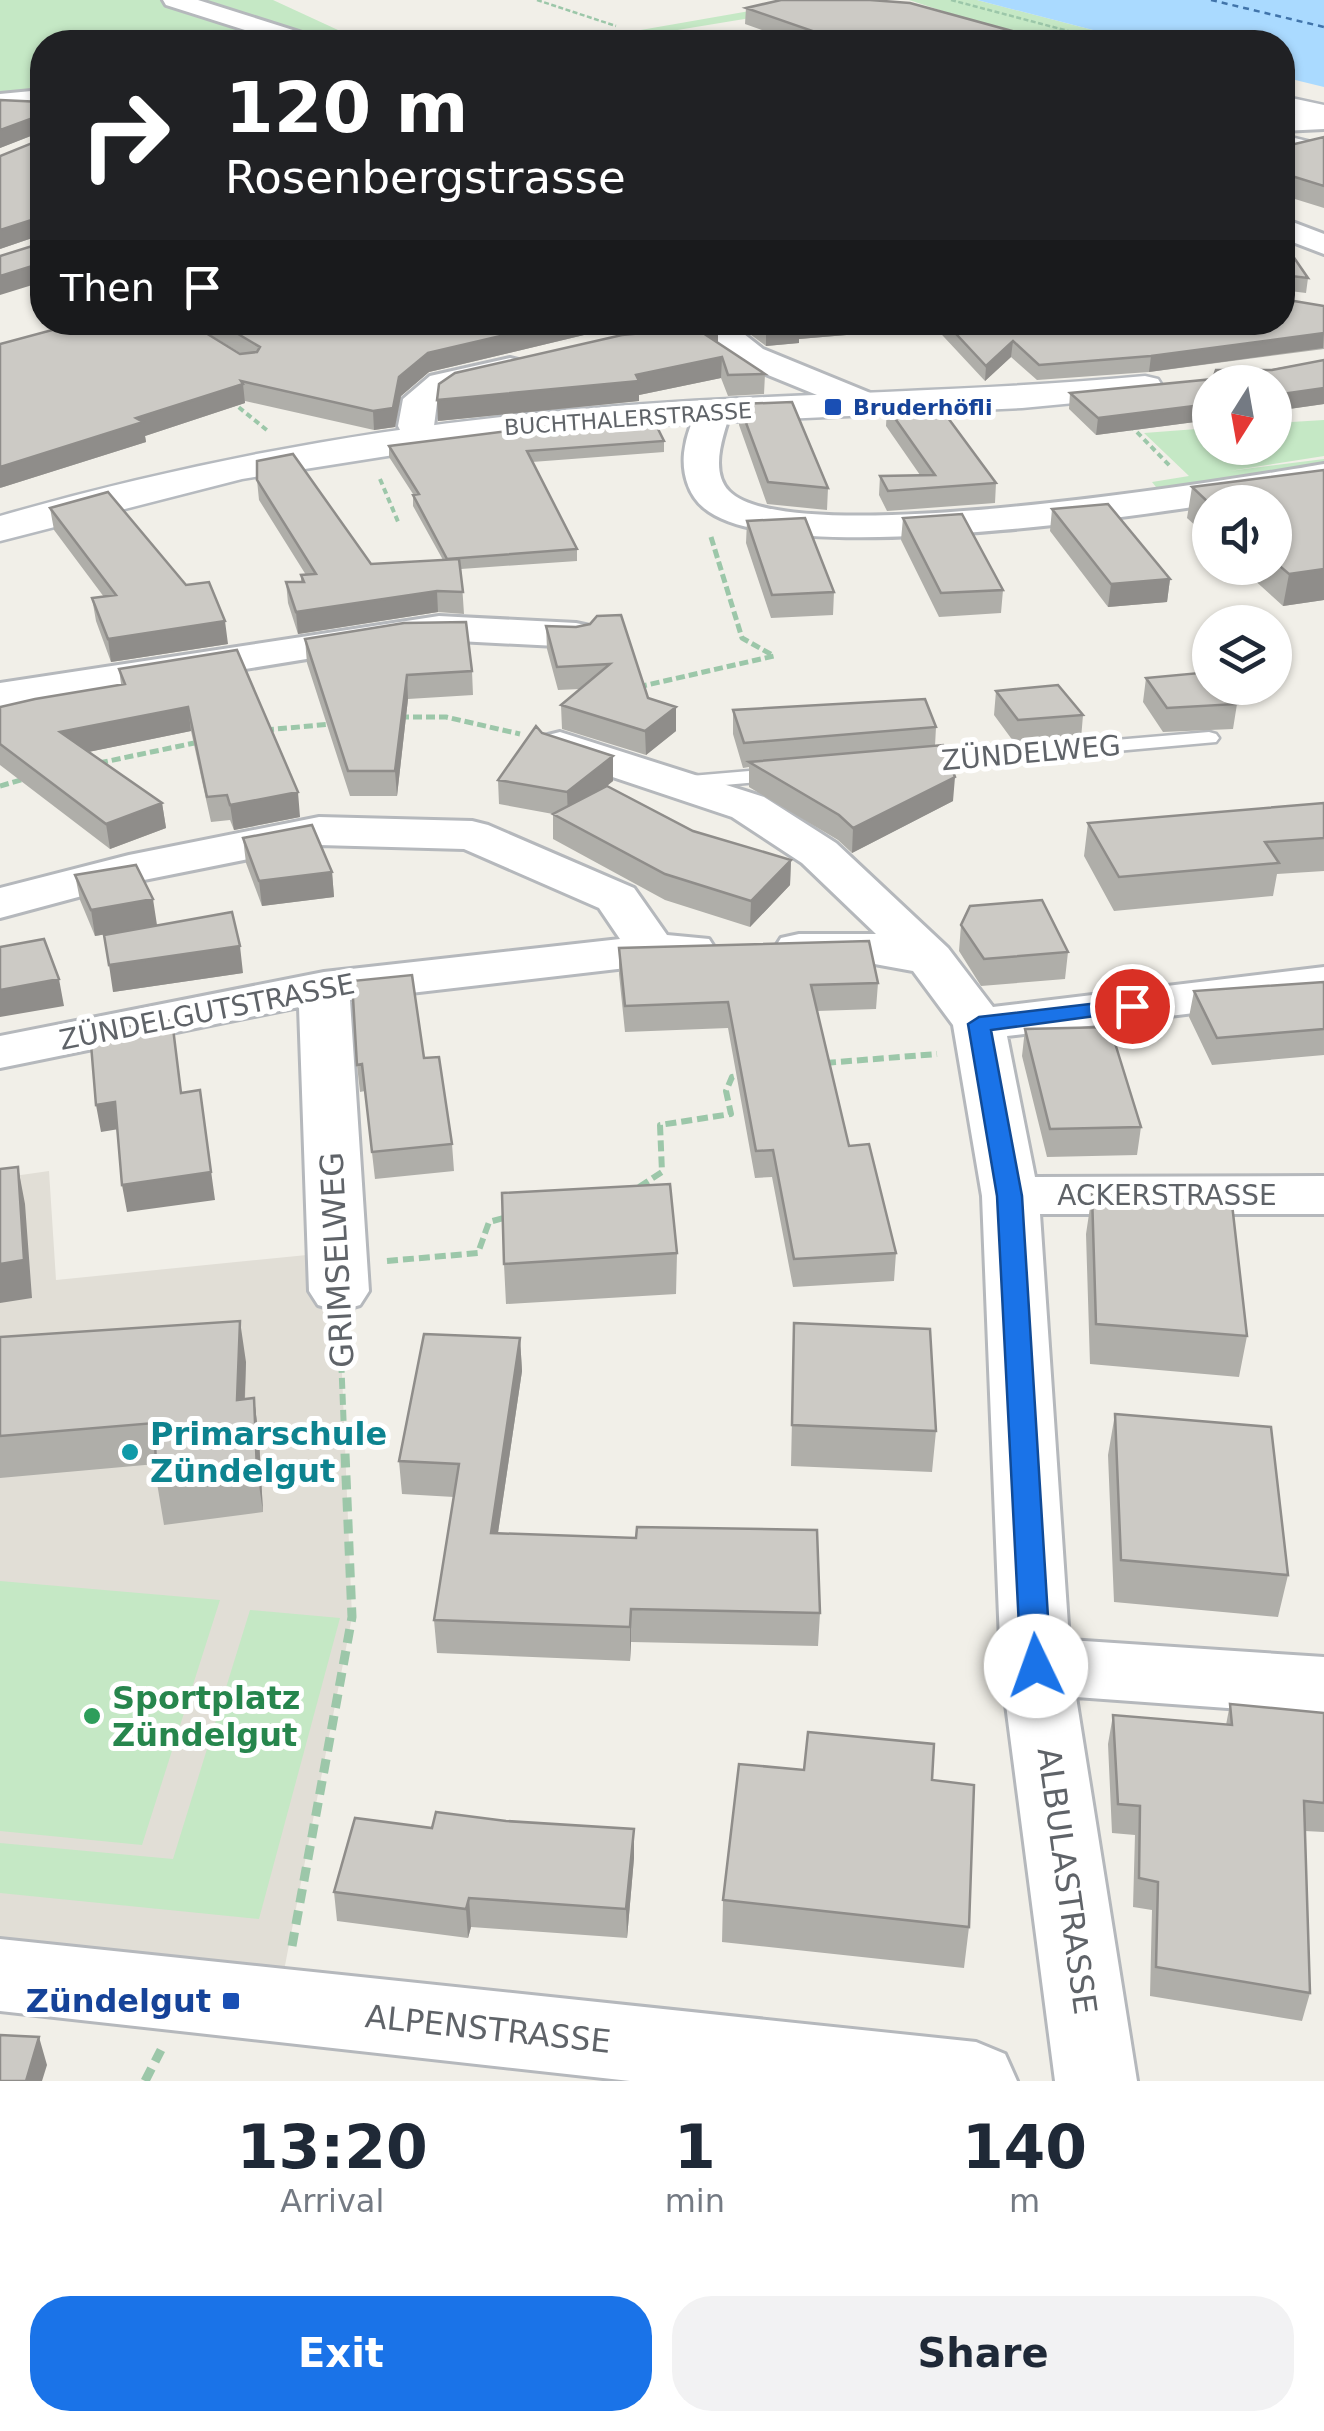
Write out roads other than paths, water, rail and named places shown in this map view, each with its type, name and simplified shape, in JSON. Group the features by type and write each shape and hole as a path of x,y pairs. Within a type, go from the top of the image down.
{"street":[{"path":"174,0 268,30"},
{"path":"0,102 30,101"},
{"path":"1295,107 1324,113"},
{"path":"1295,123 1324,122"},
{"path":"1295,233 1324,245"},
{"path":"620,344 678,335"},
{"path":"740,335 751,356 873,406"},
{"path":"421,438 416,426 420,398 442,383 535,362"},
{"name":"BUCHTHALERSTRASSE","path":"0,529 127,493 300,456 421,438 714,411 873,406 1174,384"},
{"path":"714,411 699,454 706,485 719,504 750,518 792,526 866,526 1033,516 1201,496 1324,475"},
{"path":"0,696 405,631 439,628 576,635"},
{"path":"560,746 748,807 819,852 930,959 981,1037 1324,982"},
{"path":"0,903 129,870 319,831 472,835 617,898 652,950"},
{"name":"ZÜNDELGUTSTRASSE","path":"0,1052 324,987 652,950 869,948 930,959"},
{"name":"GRIMSELWEG","path":"324,987 338,1278"},
{"name":"ALBULASTRASSE","path":"981,1037 1010,1196 1036,1666 1096,2081"},
{"name":"ACKERSTRASSE","path":"1010,1196 1324,1194"},
{"path":"1036,1666 1324,1686"},
{"name":"ALPENSTRASSE","path":"0,1976 976,2081"}],"lane":[{"path":"1295,142 1324,149"},
{"name":"ZÜNDELWEG","path":"892,765 1209,738"},
{"path":"674,784 812,772"}],"water":[{"path":"977,0 1324,0 1324,87 1295,80 1295,30 1093,30"}],"place":[{"name":"Bruderhöfli","path":"833,407"},
{"name":"Primarschule Zündelgut","path":"130,1452"},
{"name":"Sportplatz Zündelgut","path":"92,1716"},
{"name":"Zündelgut","path":"231,2001"}]}
